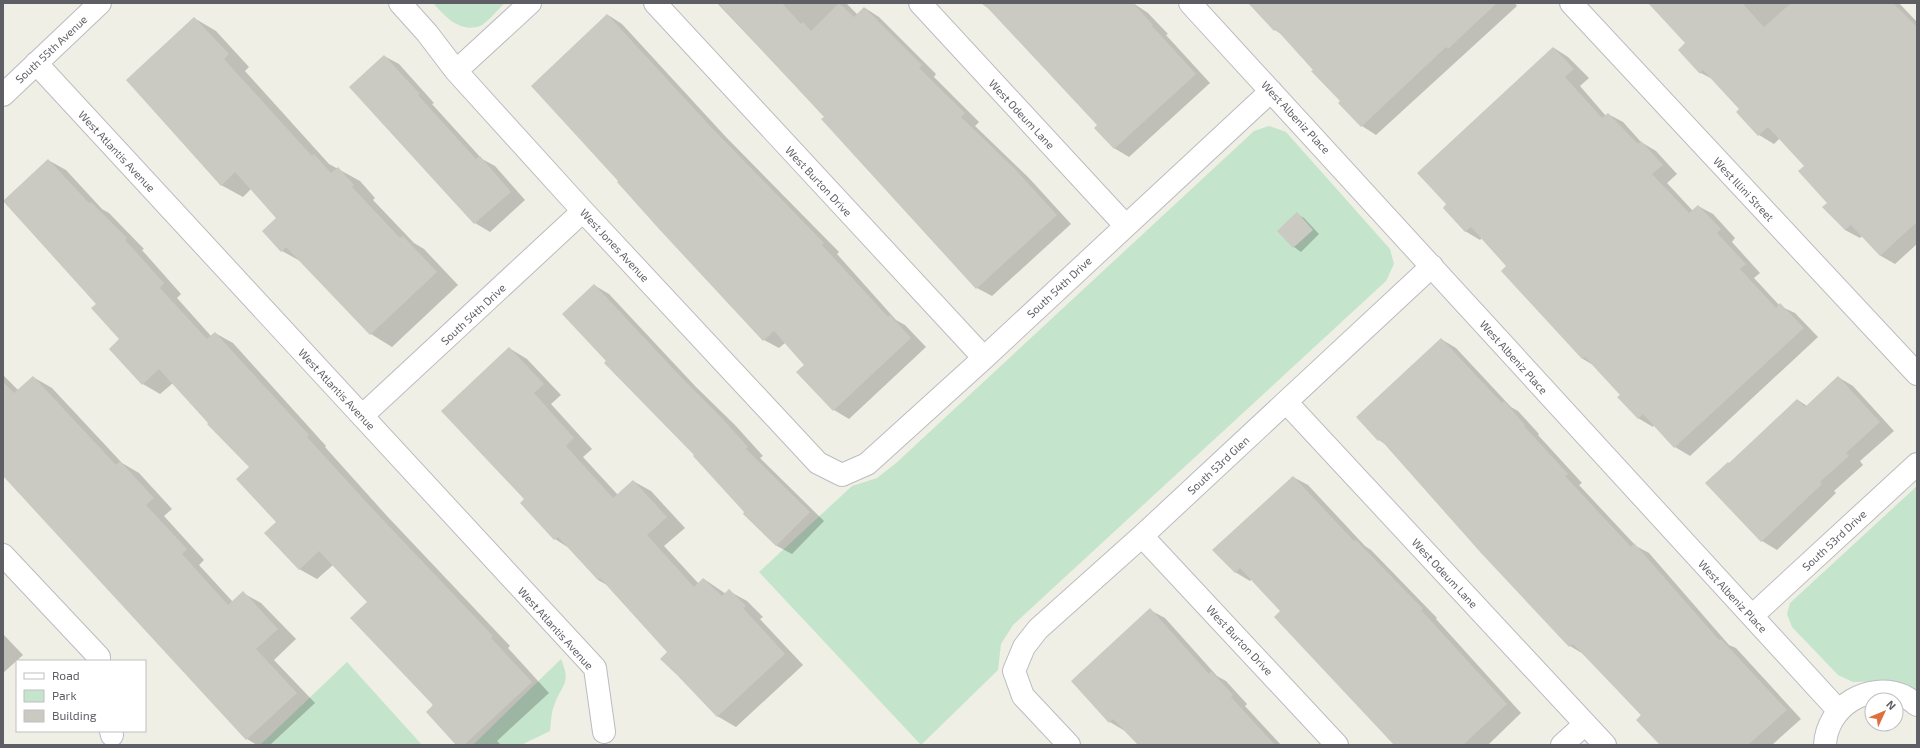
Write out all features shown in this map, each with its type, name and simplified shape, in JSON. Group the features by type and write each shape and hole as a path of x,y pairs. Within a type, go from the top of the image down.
{"street":[{"name":"South 55th Avenue","path":"3,94 100,3"},
{"name":"West Jones Avenue","path":"400,3 428,33 456,71 583,211 818,463 842,475"},
{"path":"456,71 530,3"},
{"name":"West Burton Drive","path":"655,3 984,358"},
{"name":"West Odeum Lane","path":"920,3 1125,225"},
{"name":"West Albeniz Place","path":"1190,3 1838,710"},
{"name":"West Illini Street","path":"1571,3 1917,374"},
{"name":"West Atlantis Avenue","path":"36,63 595,668 604,732"},
{"name":"South 54th Drive","path":"842,475 867,464 984,358 1125,225 1271,91"},
{"name":"South 54th Drive","path":"362,416 583,211"},
{"name":"South 53rd Glen","path":"1069,745 1023,696 1014,671 1024,648 1038,629 1142,536 1432,266"},
{"name":"West Odeum Lane","path":"1286,402 1604,745"},
{"name":"South 53rd Drive","path":"1752,616 1917,464"},
{"name":"West Burton Drive","path":"1142,536 1337,745"},
{"path":"3,555 99,657 99,660"},
{"path":"1825,745 1830,723 1838,710 1852,699 1869,692 1893,693 1904,697 1917,705"},
{"path":"1562,745 1585,724"}],"green space":[{"path":"433,3 505,3 483,25 472,28 453,22"},
{"path":"1269,126 1286,132 1390,249 1394,264 1386,281 1013,625 1001,644 998,670 921,745 759,572 852,486 877,478 895,464 1254,131"},
{"path":"1917,486 1917,693 1888,681 1853,682 1838,675 1792,627 1787,614 1790,603"},
{"path":"561,659 566,674 564,684 553,709 550,731 521,745 473,745"},
{"path":"347,662 422,745 260,745"}],"building":[{"path":"718,3 782,3 801,24 803,22 811,31 839,3 854,17 864,7 922,65 919,68 965,113 961,117 1014,168 1057,215 976,289 821,119 824,117"},
{"path":"983,3 1133,3 1196,74 1114,149 1094,128 1097,125"},
{"path":"1248,3 1497,3 1448,49 1446,47 1361,127 1338,103 1340,101 1311,71 1313,70 1276,29 1274,31"},
{"path":"1648,3 1742,3 1764,27 1791,3 1893,3 1917,27 1917,222 1880,256 1851,225 1845,230 1822,207 1827,203 1798,171 1804,166 1768,127 1758,136 1736,112 1739,109 1703,70 1700,74 1678,50 1685,43"},
{"path":"607,14 711,127 824,243 822,245 888,317 890,315 911,338 833,411 796,372 804,365 774,331 763,341 659,229 617,182 618,181 531,86"},
{"path":"194,17 229,54 224,59 312,156 314,154 331,173 338,167 354,185 352,187 400,238 403,236 437,272 370,335 286,247 281,252 262,231 276,218 235,172 221,186 126,80"},
{"path":"1553,47 1574,69 1565,77 1602,118 1608,113 1638,144 1641,141 1663,165 1652,174 1689,213 1698,205 1721,229 1717,233 1746,264 1740,269 1776,308 1780,303 1804,328 1674,448 1643,414 1638,419 1617,397 1620,395 1585,357 1582,359 1501,271 1506,266 1471,227 1465,232 1443,208 1446,204 1417,173"},
{"path":"384,55 476,159 480,156 511,192 474,224 349,87"},
{"path":"48,159 89,203 91,202 127,238 125,240 164,283 160,288 207,339 215,332 309,435 307,437 493,636 491,638 532,682 464,745 456,745 426,712 433,705 350,618 367,602 319,551 299,570 264,533 276,522 236,479 249,467 207,424 208,423 159,369 142,385 109,349 119,339 91,308 96,304 3,201"},
{"path":"1297,212 1313,230 1293,248 1277,231"},
{"path":"594,284 681,377 720,416 748,447 746,449 810,512 776,546 743,514 744,512 693,456 694,455 604,363 606,361 562,314"},
{"path":"1441,338 1502,403 1504,401 1525,425 1524,426 1568,474 1565,476 1631,547 1634,543 1719,640 1721,639 1787,710 1748,745 1660,745 1636,720 1641,715 1573,644 1569,647 1481,553 1380,439 1378,441 1356,417"},
{"path":"509,347 544,384 534,393 574,438 566,446 613,498 633,480 667,517 647,535 694,587 703,578 722,596 729,589 746,606 743,608 785,654 717,717 660,659 667,652 600,578 598,580 558,537 554,540 520,503 524,499 441,411"},
{"path":"33,376 116,465 120,461 154,498 146,505 187,549 182,554 228,605 243,591 278,629 256,649 297,693 246,740 3,476 3,382 14,393"},
{"path":"1838,376 1880,422 1846,453 1849,456 1820,482 1822,484 1761,542 1705,483 1728,462 1729,463 1797,399 1805,407"},
{"path":"1293,476 1354,541 1356,540 1423,609 1421,610 1507,704 1463,745 1394,745 1274,617 1280,611 1240,568 1235,573 1212,550"},
{"path":"1150,608 1209,674 1211,671 1233,695 1231,697 1275,745 1138,745 1113,719 1109,723 1071,681"}]}
